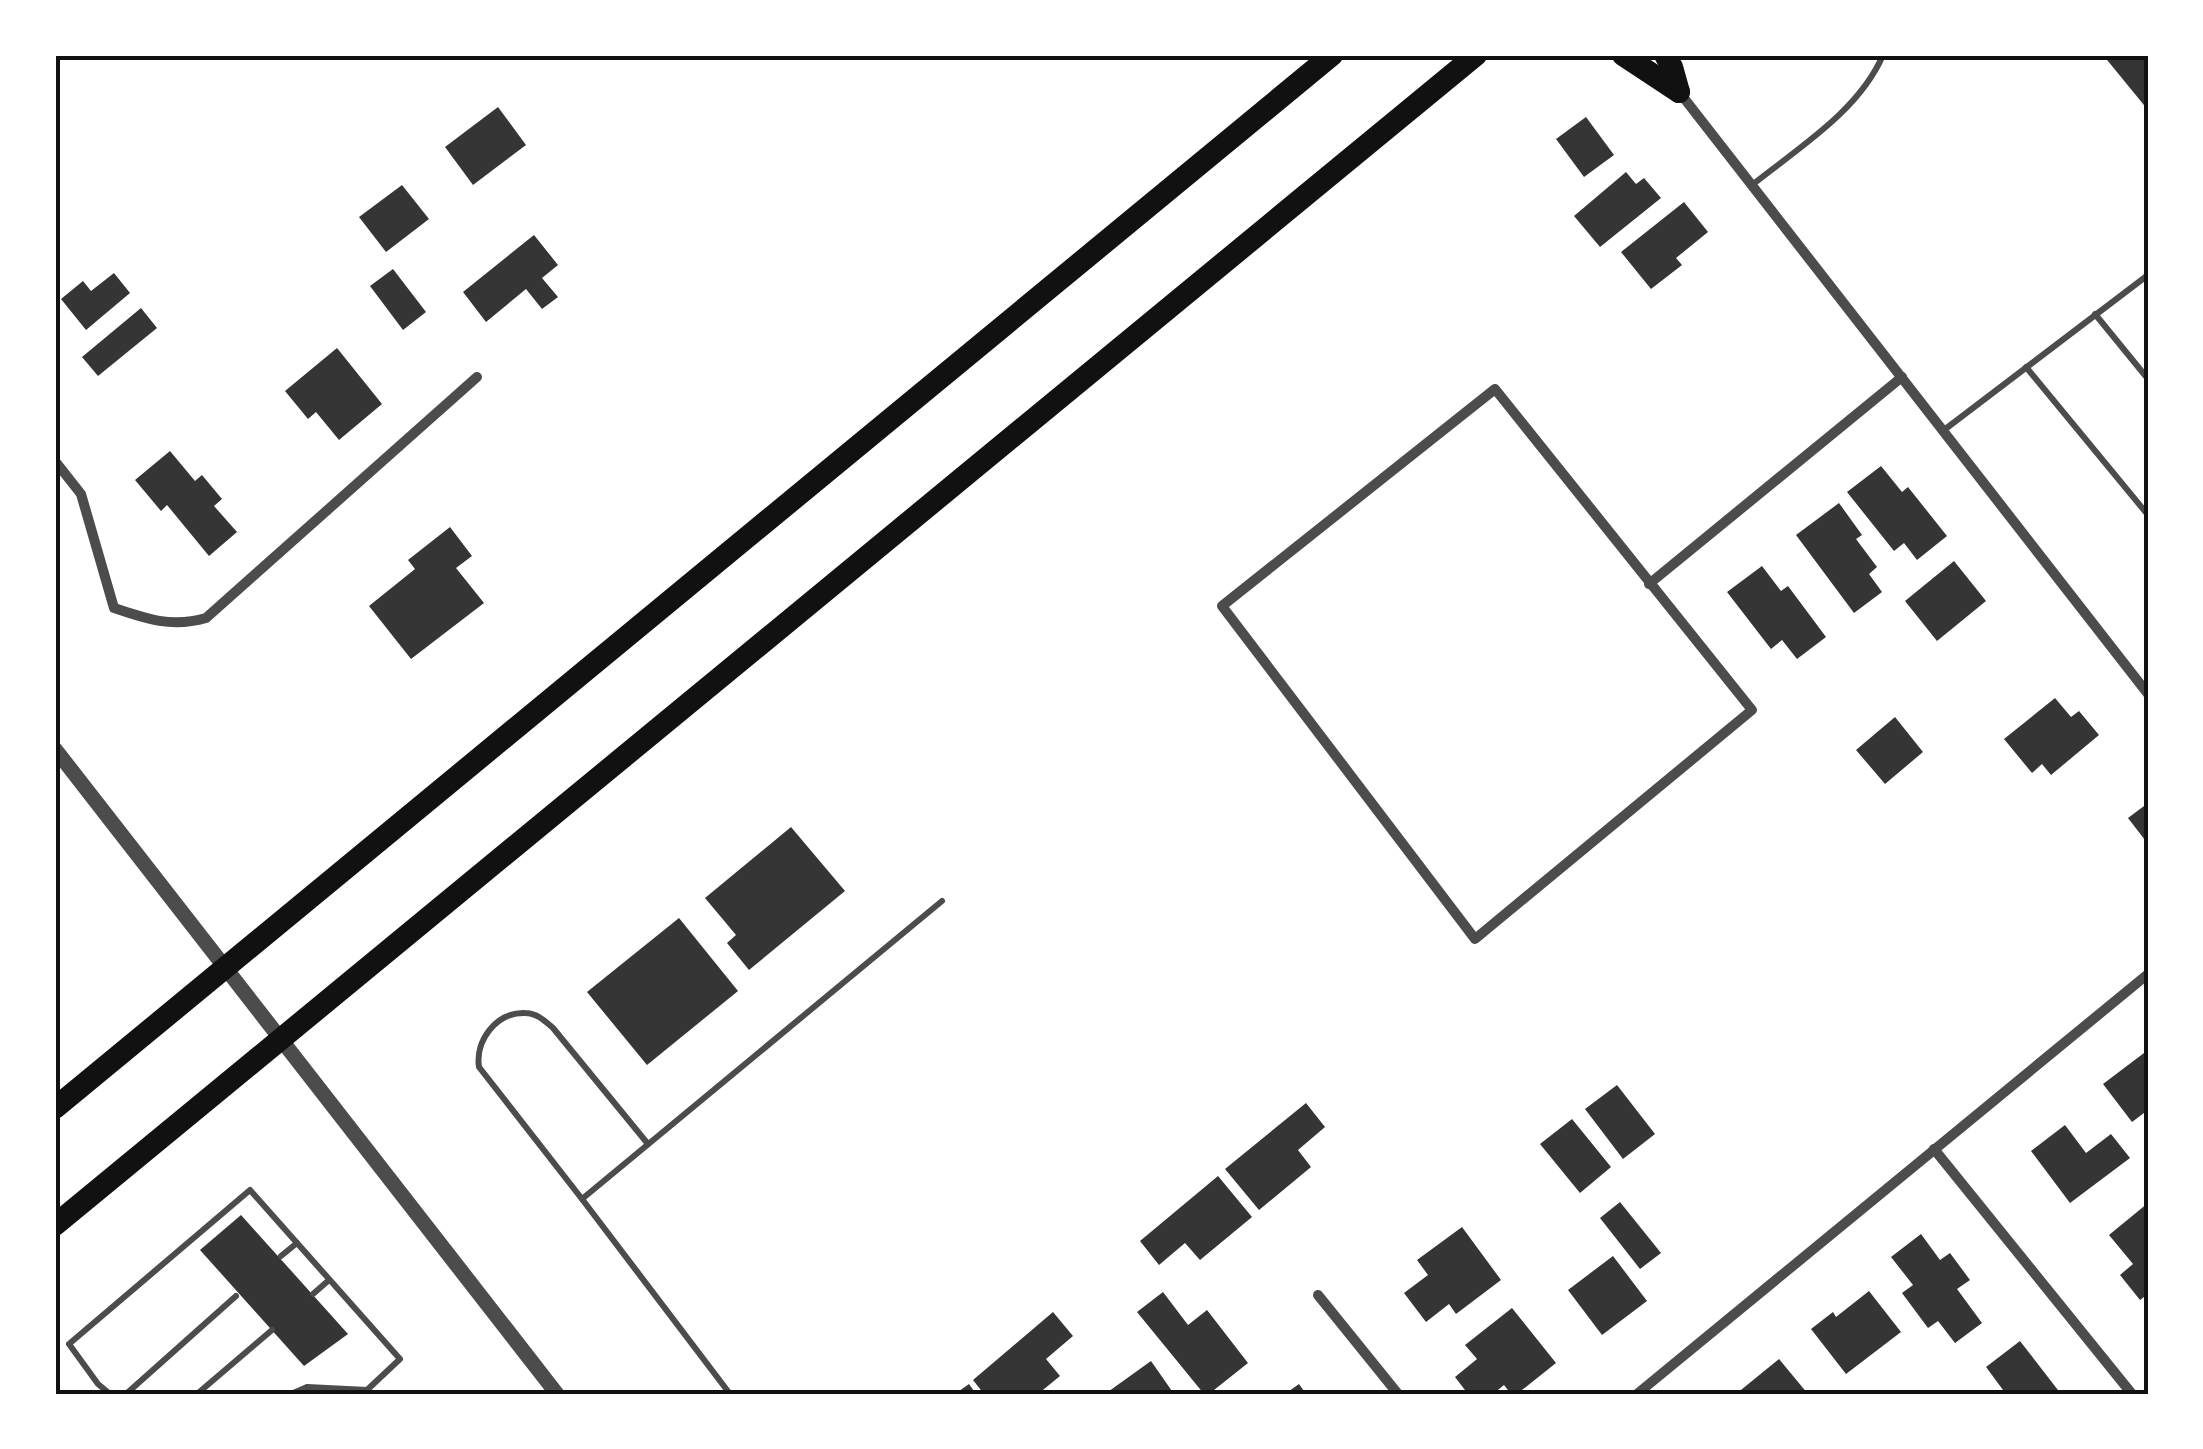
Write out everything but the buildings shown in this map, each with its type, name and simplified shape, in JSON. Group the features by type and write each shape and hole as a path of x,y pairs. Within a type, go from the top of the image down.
{"highway":[{"path":"55,1108 1332,55"},
{"path":"55,1224 1476,55"},
{"path":"1623,55 1679,92"},
{"path":"1664,55 1679,92"}],"street":[{"path":"1679,92 2148,694"},
{"path":"55,461 82,494 114,608 159,623 190,622 206,618 477,377"},
{"path":"1650,584 1902,378"},
{"path":"1495,389 1650,584 1752,710 1475,939 1222,606 1495,389"},
{"path":"55,749 558,1394"},
{"path":"1636,1394 2148,974"},
{"path":"1934,1149 2132,1394"},
{"path":"1318,1295 1398,1394"}],"lane":[{"path":"1752,185 1858,95 1883,55"},
{"path":"1943,431 2148,275"},
{"path":"2094,314 2148,379"},
{"path":"2026,367 2148,515"},
{"path":"582,1199 942,901"},
{"path":"648,1144 540,1016 511,1015 488,1031 479,1044 479,1067 730,1394"},
{"path":"110,1394 69,1344 250,1190 400,1359 370,1392 307,1387 291,1394"},
{"path":"281,1256 297,1242"},
{"path":"313,1294 330,1280"},
{"path":"126,1394 236,1296"},
{"path":"197,1394 272,1330"}]}
